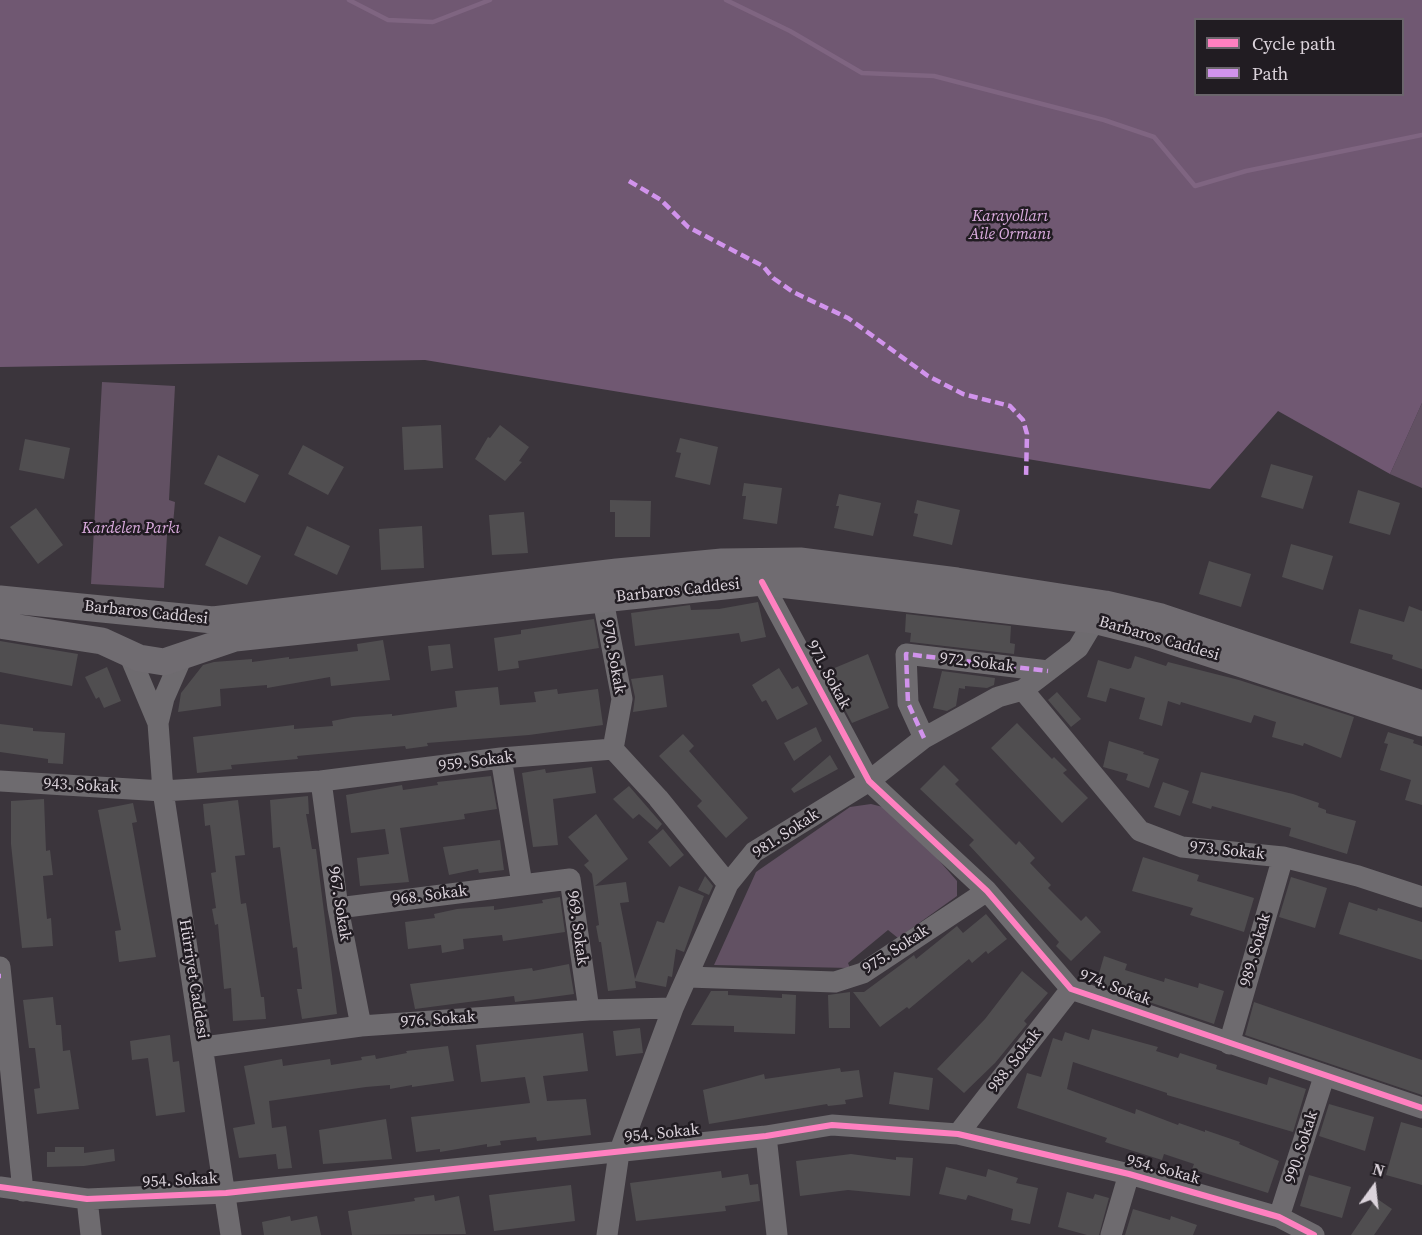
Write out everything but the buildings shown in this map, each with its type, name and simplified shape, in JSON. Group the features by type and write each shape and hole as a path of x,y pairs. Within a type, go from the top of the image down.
{"main road":[{"name":"Barbaros Caddesi","path":"0,599 213,620 617,572 722,562 800,561 957,580 1099,612 1153,634 1422,723"},
{"name":"Barbaros Caddesi","path":"0,625 102,641 129,654 164,662 235,638 762,582 1161,617 1422,704"},
{"name":"Hürriyet Caddesi","path":"129,654 121,633 124,625 136,611"},
{"name":"Hürriyet Caddesi","path":"171,615 180,621 187,633 188,639 182,657"}],"street":[{"name":"971. Sokak","path":"762,582 869,781"},
{"name":"970. Sokak","path":"603,600 622,699 612,748"},
{"name":"981. Sokak","path":"607,1235 619,1153 674,1008 728,884 754,852 869,781 924,738 999,697 1023,690 1078,648 1099,612"},
{"name":"Hürriyet Caddesi","path":"129,654 158,723"},
{"name":"972. Sokak","path":"924,738 908,703 906,654 1048,671"},
{"name":"Hürriyet Caddesi","path":"182,657 164,698 158,723 163,791 231,1235"},
{"name":"973. Sokak","path":"1023,690 1140,831 1182,847 1283,857 1358,876 1422,897"},
{"name":"959. Sokak","path":"163,791 321,782 501,758 612,748"},
{"path":"612,748 658,798 728,884"},
{"path":"501,758 522,884"},
{"name":"974. Sokak","path":"869,781 987,891 1071,989 1324,1077 1422,1108"},
{"name":"943. Sokak","path":"0,782 163,791"},
{"name":"967. Sokak","path":"321,782 338,908 361,1026"},
{"name":"989. Sokak","path":"1229,1044 1283,857"},
{"name":"969. Sokak","path":"522,884 570,879 589,1010"},
{"name":"968. Sokak","path":"338,908 522,884"},
{"name":"975. Sokak","path":"688,978 835,982 863,973 987,891"},
{"path":"0,973 23,1191"},
{"name":"988. Sokak","path":"958,1134 1071,989"},
{"name":"976. Sokak","path":"204,1047 361,1026 589,1010 674,1008"},
{"name":"990. Sokak","path":"1280,1217 1324,1077"},
{"name":"954. Sokak","path":"0,1187 87,1199 226,1193 619,1153 766,1136 832,1125 958,1134 1129,1174 1280,1217 1314,1235"},
{"path":"766,1136 777,1235"},
{"path":"1111,1235 1129,1174"},
{"path":"87,1199 91,1235"}],"green space":[{"name":"Karayolları Aile Ormanı","path":"0,0 1422,0 1422,403 1390,474 1278,411 1210,489 425,360 0,367"},
{"name":"Kardelen Parkı","path":"102,382 175,386 169,500 175,502 172,535 167,535 164,588 91,584"},
{"path":"1422,403 1422,488 1390,474"},
{"path":"871,804 895,810 957,881 957,896 898,938 888,930 848,963 850,968 714,965 756,872 850,807"}],"waterway":[{"path":"349,0 388,20 433,22 490,0"},
{"path":"726,0 790,31 862,73 934,76 1104,120 1154,137 1195,186 1246,171 1422,135"}],"marked path":[{"path":"629,181 661,200 688,227 763,266 773,278 793,292 848,318 928,376 963,394 1010,406 1023,420 1027,434 1026,478"},
{"path":"924,738 908,703 906,654 1048,671"}],"cycle path":[{"path":"762,582 869,781 987,891 1071,989 1422,1108"},
{"path":"0,1187 87,1199 226,1193 766,1136 832,1125 958,1134 1129,1174 1279,1217 1314,1235"}]}
